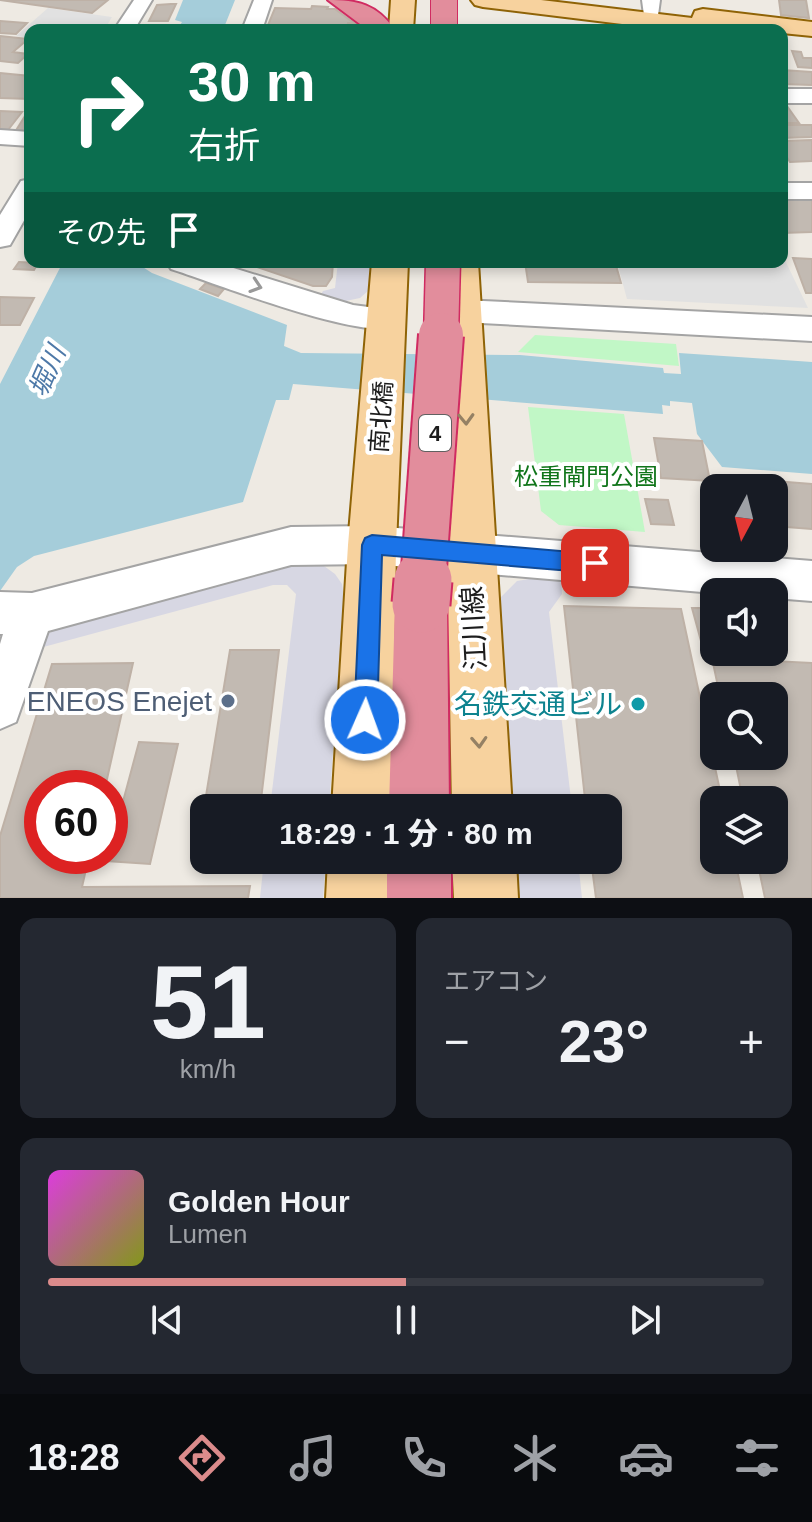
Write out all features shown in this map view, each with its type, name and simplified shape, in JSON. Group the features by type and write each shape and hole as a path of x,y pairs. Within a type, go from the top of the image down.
{"highway":[{"path":"340,0 374,24"},
{"path":"444,0 444,24"},
{"path":"419,268 419,794"},
{"name":"4","path":"421,604 439,384 443,268"},
{"path":"419,874 419,898"}],"main road":[{"path":"401,24 403,0"},
{"path":"453,0 453,24"},
{"path":"483,0 681,24"},
{"path":"565,0 651,5 778,24"},
{"path":"788,25 812,29"},
{"path":"788,38 812,40"},
{"path":"387,331 390,268"},
{"path":"460,268 463,326"},
{"name":"江川線","path":"463,326 481,794"},
{"name":"南北橋","path":"372,545 387,331"},
{"path":"363,794 372,545"},
{"path":"358,898 359,874"},
{"path":"485,874 486,898"}],"street":[{"path":"128,24 143,0"},
{"path":"254,24 263,0"},
{"path":"788,96 812,96"},
{"path":"0,137 24,139"},
{"path":"788,191 812,191"},
{"path":"0,238 24,197"},
{"path":"200,268 353,316 387,331"},
{"path":"463,326 812,329"},
{"path":"0,706 14,613 291,546 372,545 812,581"}],"green space":[{"path":"535,335 676,344 679,366 518,352"},
{"name":"松重閘門公園","path":"528,407 624,414 645,532 559,525 541,511"}],"shaded area":[{"path":"48,8 112,17 108,24 30,24"},
{"path":"788,266 808,308 627,299 619,268"},
{"path":"337,268 371,268 369,290 360,298 336,303 319,298 323,291 335,288"},
{"path":"297,563 324,566 342,584 344,598 330,794 272,794 296,594 287,585 273,585 36,649 43,636 55,630"},
{"path":"561,579 562,594 549,612 570,794 507,794 497,601 517,581"},
{"path":"263,874 325,874 323,898 260,898"},
{"path":"512,874 579,874 582,898 513,898"}],"water":[{"path":"183,0 235,0 225,24 181,24 175,20"},
{"name":"堀川","path":"60,268 144,268 287,325 284,346 301,353 520,355 663,368 664,373 681,374 679,353 812,362 812,474 722,467 697,434 692,403 670,401 670,406 662,405 663,414 293,384 289,400 276,400 243,502 34,556 17,567 0,591 0,384"}],"building":[{"path":"0,0 108,0 92,13"},
{"path":"779,0 806,0 809,18 781,15"},
{"path":"176,4 168,21 149,21 157,5"},
{"path":"312,6 335,9 354,23 268,24 275,8 311,9"},
{"path":"0,21 27,23 16,34 0,33"},
{"path":"0,36 24,39 24,42 13,52 24,53 24,58 18,63 0,61"},
{"path":"792,51 801,52 803,58 812,58 812,68 798,67"},
{"path":"788,70 812,72 812,85 788,84"},
{"path":"0,73 24,75 24,99 0,98"},
{"path":"788,107 799,123 788,123"},
{"path":"0,111 22,112 8,130 0,129"},
{"path":"24,118 24,132 15,132"},
{"path":"788,125 812,125 812,137 788,138"},
{"path":"812,140 812,161 790,162 788,141"},
{"path":"812,199 812,232 788,233 788,200"},
{"path":"793,258 812,259 812,293 806,293"},
{"path":"19,262 24,262 24,268 35,268 34,270 14,269"},
{"path":"260,268 333,268 332,277 326,286 313,286"},
{"path":"526,268 617,268 621,283 528,282"},
{"path":"206,283 224,289 218,296 200,289"},
{"path":"0,297 34,298 20,325 0,325"},
{"path":"654,438 702,441 709,474 700,474 700,480 661,478"},
{"path":"788,482 812,484 812,529 788,527"},
{"path":"645,499 668,500 674,525 651,524"},
{"name":"名鉄交通ビル","path":"564,606 681,609 700,698 700,770 716,770 719,786 700,786 700,874 738,874 743,898 596,898 593,874 622,874 622,794 584,794"},
{"path":"692,608 700,608 700,637"},
{"path":"230,650 279,650 262,794 206,794"},
{"path":"133,663 109,770 24,770 24,874 85,874 82,887 250,886 248,898 0,898 0,836 52,664"},
{"path":"812,663 812,898 765,898 760,874 788,874 788,786 740,786 737,770 788,770 788,682 717,682 714,666"},
{"path":"139,742 178,744 150,864 128,862 128,783"}],"place":[{"name":"ENEOS Enejet","path":"228,701"},
{"name":"名鉄交通ビル","path":"638,704"}],"route":[{"path":"365,720 372,545 595,563"}]}
